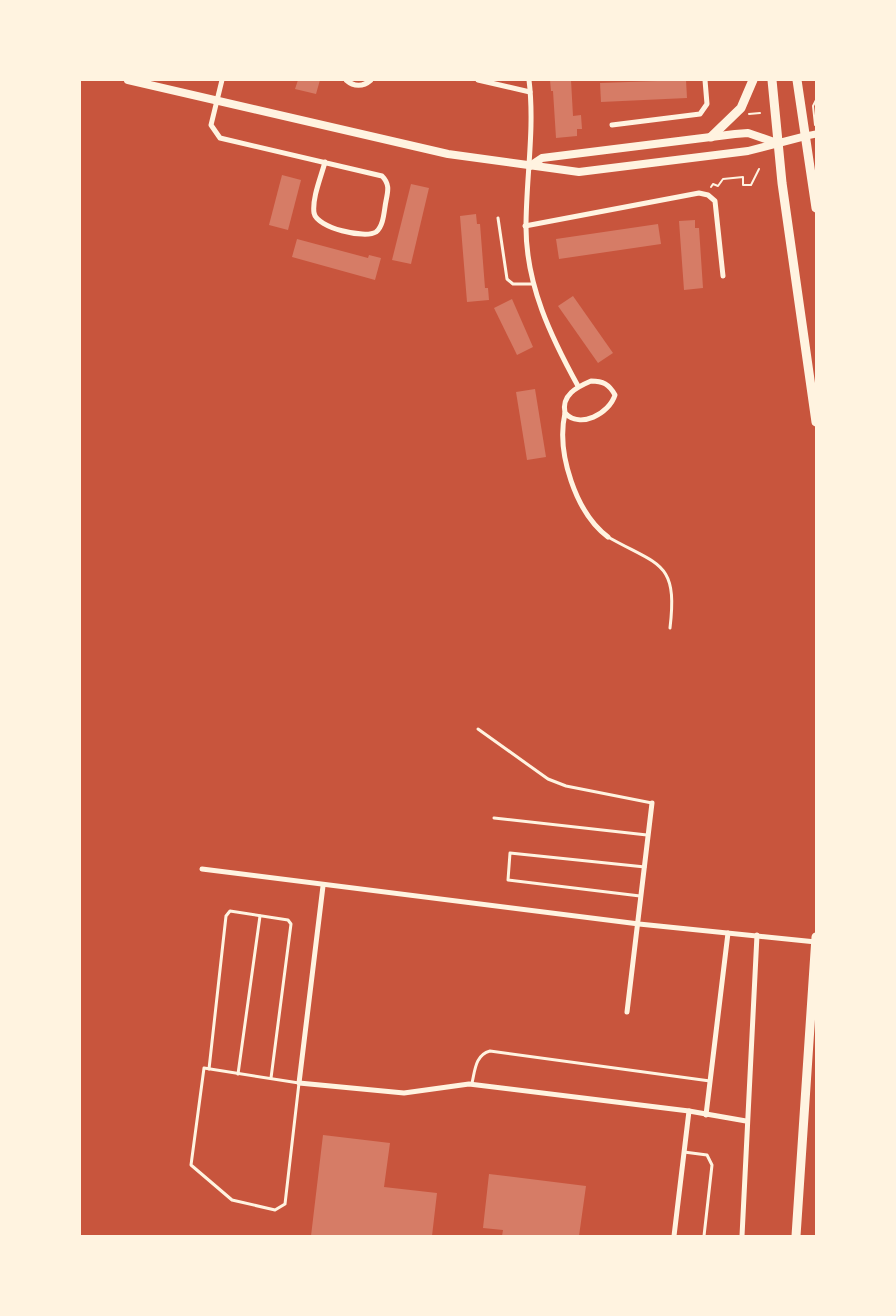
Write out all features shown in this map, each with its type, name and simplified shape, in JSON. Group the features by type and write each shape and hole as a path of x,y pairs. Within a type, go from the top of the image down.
{"main road":[{"path":"128,80 448,154 579,172 748,151 806,136"},
{"path":"711,137 741,108 753,80"},
{"path":"772,80 782,183 816,422"},
{"path":"797,80 814,177 816,208"},
{"path":"530,166 542,158 748,133 779,144"},
{"path":"796,1236 816,937"}],"street":[{"path":"222,80 211,124 220,138 325,162 382,176 388,181 389,188 380,226 375,232 367,235 323,226 317,219 314,211 325,162"},
{"path":"346,80 355,86 371,80"},
{"path":"478,80 530,92"},
{"path":"529,80 530,166 525,226 533,284 561,354 578,387"},
{"path":"612,124 700,114 707,104 705,80"},
{"path":"806,136 816,134"},
{"path":"525,226 699,193 708,195 715,201 723,276"},
{"path":"565,413 571,419 579,422 587,420 612,403 615,395 611,387 602,381 591,381 578,387 565,399 562,426 576,497 587,517 608,537"},
{"path":"627,1012 652,803"},
{"path":"202,869 639,924 816,942"},
{"path":"324,886 299,1083 393,1093 472,1084 689,1111 746,1121"},
{"path":"706,1115 728,933"},
{"path":"742,1236 756,935"},
{"path":"674,1236 689,1111"}],"lane":[{"path":"498,218 507,279 521,285 533,284"},
{"path":"608,537 658,563 664,571 669,579 673,604 670,628"},
{"path":"478,729 548,780 566,786 652,803"},
{"path":"494,818 649,836"},
{"path":"642,896 508,880 510,853 645,867"},
{"path":"209,1069 226,916 230,911 288,920 291,924 271,1078"},
{"path":"238,1074 260,916"},
{"path":"472,1084 478,1059 483,1053 490,1052 710,1082"},
{"path":"204,1068 209,1069 299,1083 285,1204 275,1210 232,1200 191,1165 204,1068"},
{"path":"684,1152 707,1155 712,1165 704,1236"}],"path":[{"path":"816,100 813,106 816,134"},
{"path":"747,112 751,115 760,113"},
{"path":"747,124 751,115"},
{"path":"708,195 713,184 718,186 723,178 743,177 744,185 751,185 759,169"}],"building":[{"path":"298,80 320,80 316,94 295,89"},
{"path":"550,80 571,80 573,116 581,115 582,129 577,129 577,136 556,138 553,91 551,91"},
{"path":"686,80 687,98 601,102 600,83"},
{"path":"282,175 301,180 288,230 269,225"},
{"path":"411,184 429,188 411,264 392,260"},
{"path":"476,214 477,224 480,224 485,288 488,288 489,300 467,302 460,216"},
{"path":"695,220 695,228 699,228 703,288 684,290 679,221"},
{"path":"658,224 661,244 559,259 556,239"},
{"path":"297,239 368,258 369,255 381,258 375,280 292,257"},
{"path":"573,296 613,353 598,363 558,306"},
{"path":"512,299 533,347 517,355 494,308"},
{"path":"535,389 546,457 527,460 516,392"},
{"path":"323,1135 390,1143 384,1187 437,1193 432,1236 311,1236"},
{"path":"489,1174 586,1186 579,1236 502,1236 503,1230 483,1228"}]}
